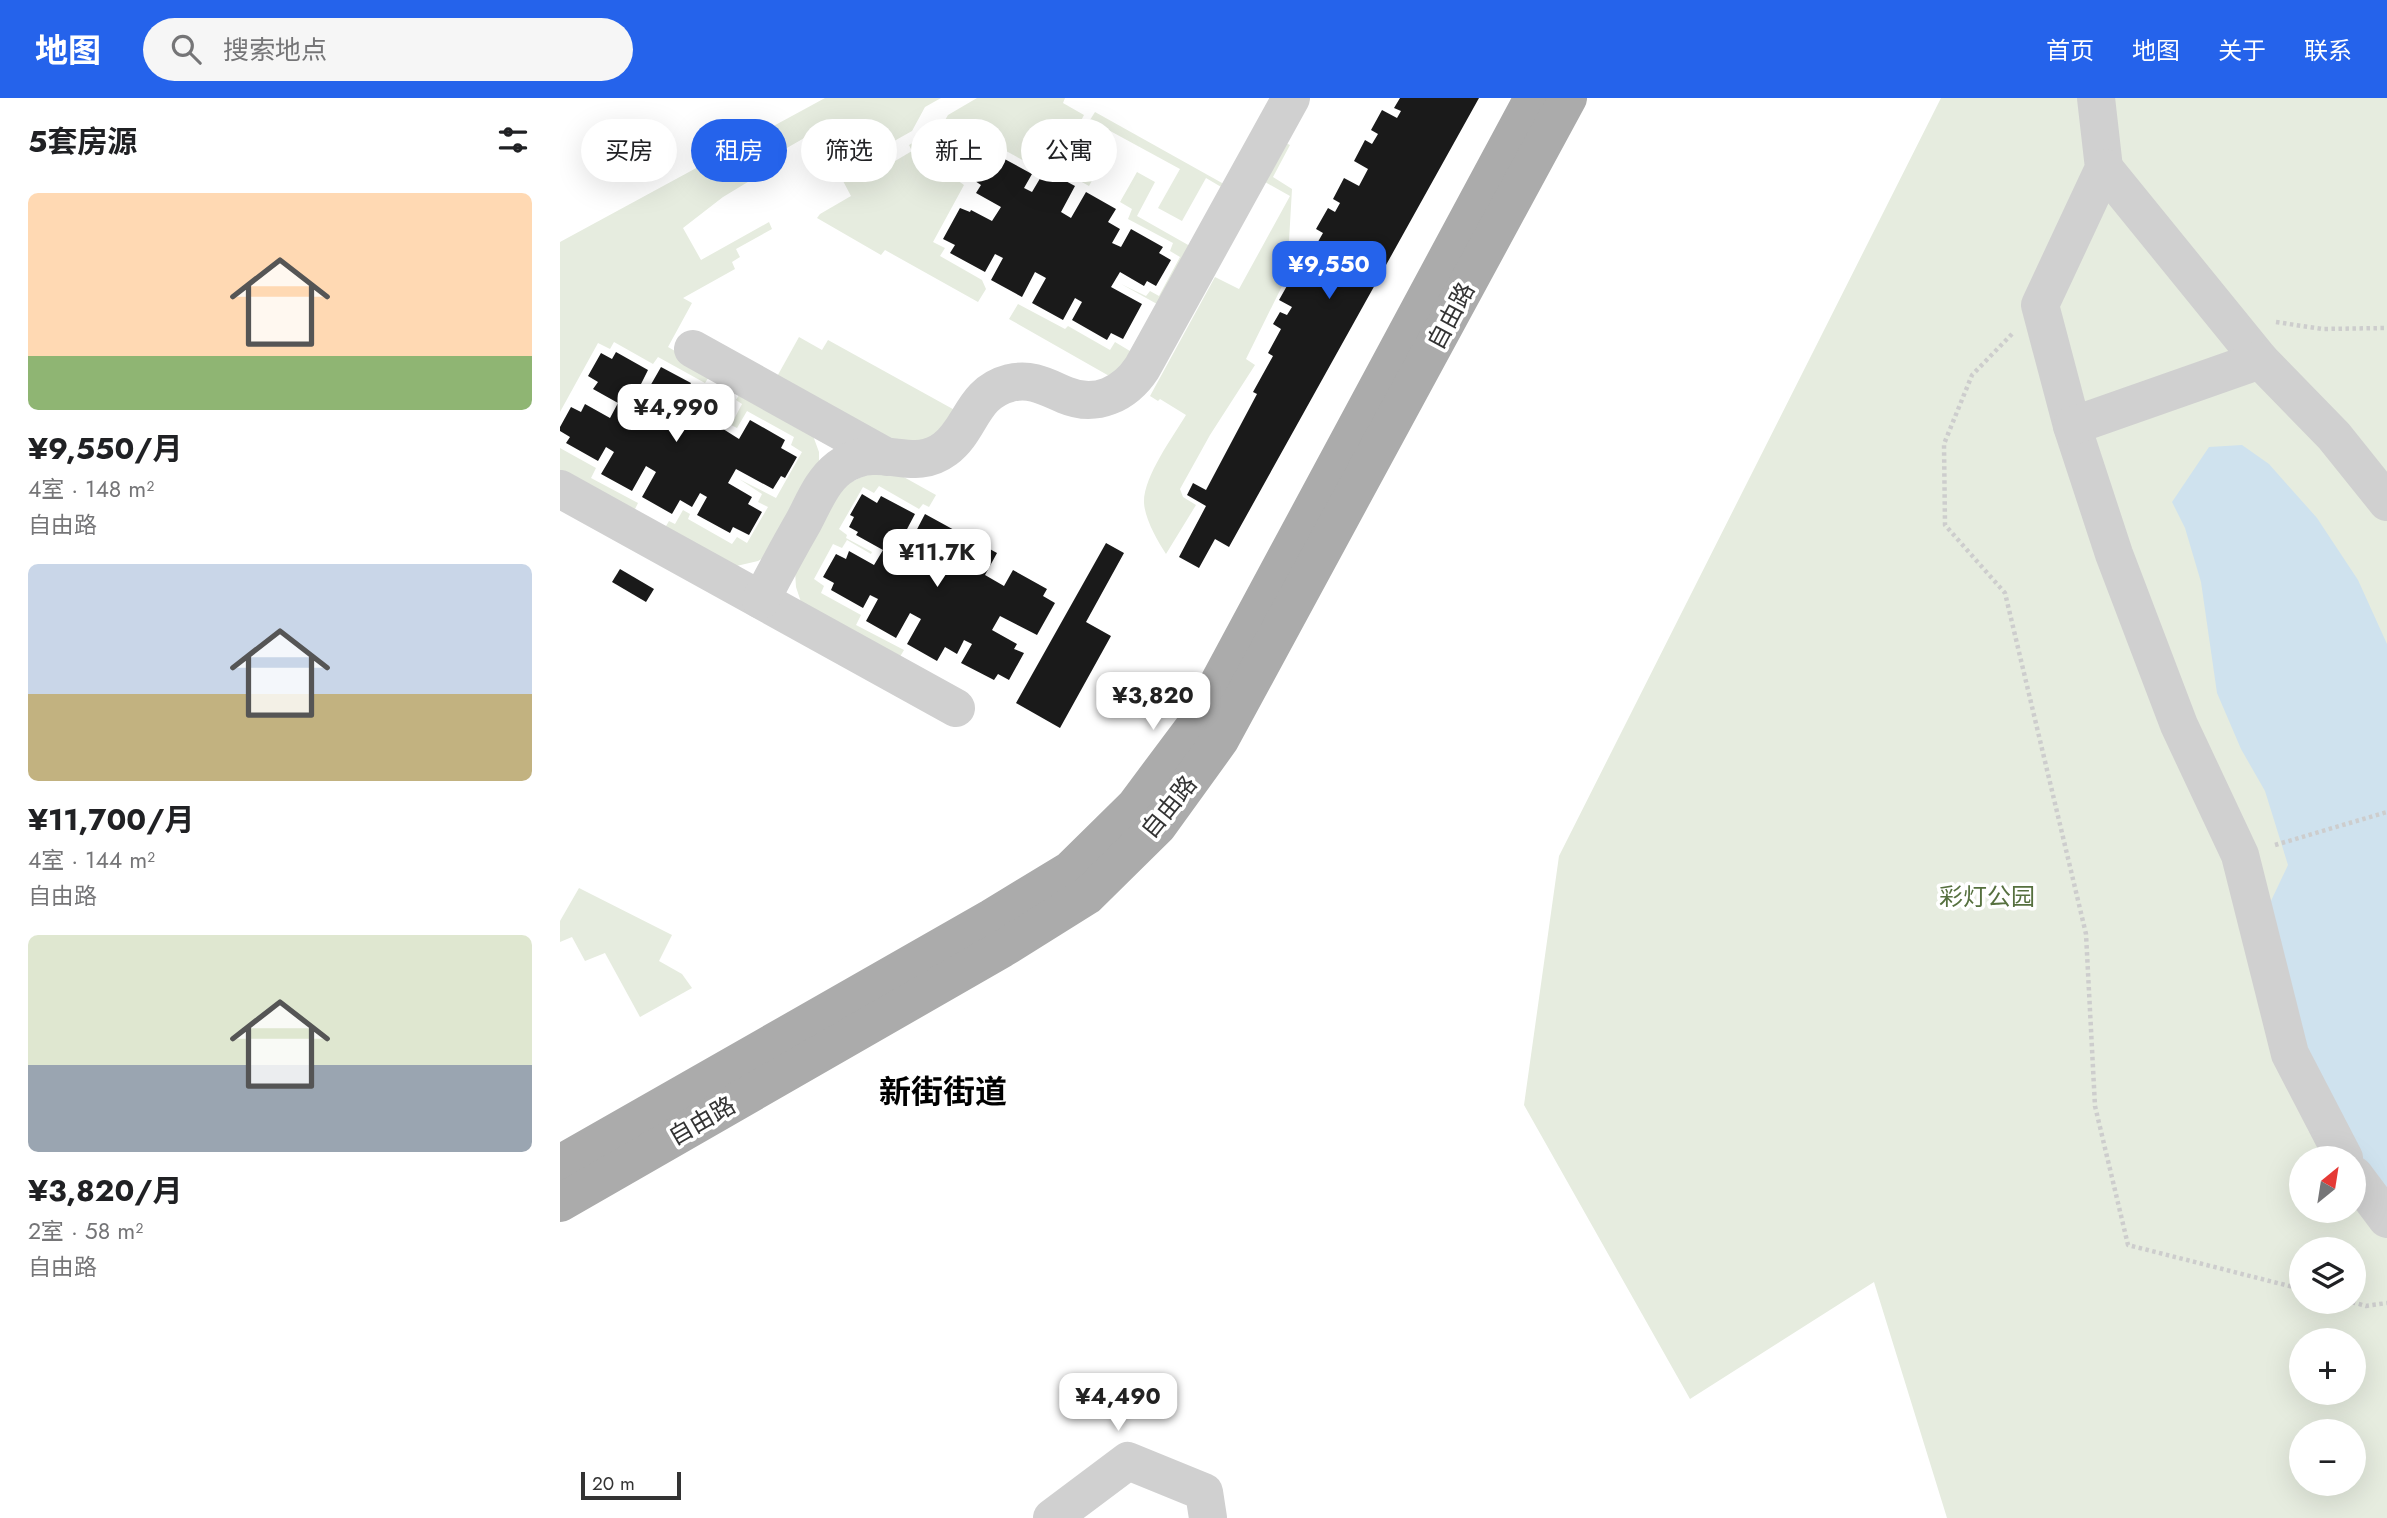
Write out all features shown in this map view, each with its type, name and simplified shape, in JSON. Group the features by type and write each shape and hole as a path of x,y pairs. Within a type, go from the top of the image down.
{"main road":[{"name":"自由路","path":"560,1164 980,925 1070,870 1135,806 1197,723 1533,98"},
{"name":"自由路","path":"560,1203 1002,949 1076,903 1087,896 1158,826 1220,740 1569,98"}],"street":[{"path":"823,485 840,467 869,456 915,461 943,451 960,434 981,400 1010,383 1033,382 1085,400 1106,398 1123,389 1142,368 1291,98"},
{"path":"2096,98 2104,168 2040,305 2072,426 2113,554 2179,724 2241,855 2290,1054 2338,1146"},
{"path":"2104,168 2260,360 2334,436 2387,502"},
{"path":"693,349 887,457"},
{"path":"2072,426 2260,360"},
{"path":"761,600 823,485 829,466 826,442 820,428 804,411"},
{"path":"560,489 956,708"},
{"path":"2366,1191 2387,1219"},
{"path":"1052,1518 1128,1461 1204,1492 1208,1518"}],"path":[{"path":"2040,305 1972,375 1944,444 1945,525 2005,593 2086,934 2095,1106 2128,1245 2289,1286"},
{"path":"2223,315 2322,329 2387,328"},
{"path":"2241,855 2387,812"},
{"path":"2366,1306 2387,1303"}],"green space":[{"path":"825,98 941,98 925,107 918,119 911,119 911,132 897,139 897,119 801,119 801,140 787,148 786,119"},
{"path":"977,98 1065,98 1063,103 1084,115 1082,119 1021,119 1021,159 1007,152 1007,119 946,119"},
{"name":"彩灯公园","path":"1941,98 2387,98 2387,1518 1947,1518 1874,1282 1690,1399 1524,1105 1559,856"},
{"path":"1095,112 1108,119 1091,119"},
{"path":"1117,124 1231,188 1228,191 1206,178 1182,221 1158,208 1180,169 1117,135"},
{"path":"1280,140 1290,145 1273,177 1292,189 1287,276 1246,359 1255,365 1210,435 1180,489 1183,497 1196,505 1166,554 1147,516 1145,493 1160,458 1186,415 1150,396 1215,277 1239,289 1290,196 1258,178"},
{"path":"911,152 911,182 960,182 964,185 933,242 945,248 940,256 982,280 986,289 978,302 885,250 881,255 817,218 851,196 844,182 897,182 897,160"},
{"path":"691,171 691,182 748,182 723,197 683,228 701,260 769,222 772,229 736,249 740,257 732,262 735,269 683,298 692,303 668,347 712,372 705,383 658,357 653,364 614,342 610,349 598,343 560,412 560,242 670,182 677,182 677,178"},
{"path":"1137,172 1155,182 1137,216 1197,250 1118,381 1009,319 1018,304 1065,329 1068,326 1110,350 1115,342 1130,351 1157,304 1121,284 1146,296 1150,291 1159,296 1180,257 1170,251 1173,243 1128,219 1132,209 1120,202"},
{"path":"799,337 822,350 828,340 960,413 916,451 774,382"},
{"path":"743,388 812,433 819,452 819,467 765,557 732,567 660,536 669,521 675,524 683,510 690,514 688,519 732,544 737,537 747,543 768,507 758,502 762,494 739,479 776,498 802,452 791,445 794,437 747,411 737,428 731,425 742,404 736,400"},
{"path":"560,448 596,468 591,478 638,503 630,519 560,480"},
{"path":"884,466 936,495 929,507 923,504 919,509 879,486 874,493 863,487 839,529 847,535 846,538 872,552 871,554 847,540 842,548 833,544 814,579 824,586 821,593 861,615 856,625 904,650 895,665 801,602 795,571 831,492"},
{"path":"579,888 672,935 659,961 682,974 692,988 640,1017 605,953 585,961 572,937 560,942 560,921"}],"water":[{"path":"2242,445 2269,464 2317,518 2358,580 2387,644 2387,1193 2366,1165 2366,1146 2356,1146 2309,1054 2270,903 2288,865 2265,791 2241,749 2217,693 2201,582 2185,528 2172,502 2209,447"}],"building":[{"path":"1400,98 1479,98 1229,547 1215,539 1199,568 1179,557 1206,506 1187,495 1193,483 1206,490 1257,394 1253,392 1273,356 1268,353 1281,329 1273,324 1280,312 1287,315 1292,307 1279,300 1292,277 1297,280 1303,271 1296,267 1305,252 1318,259 1323,251 1315,247 1323,233 1316,229 1328,208 1335,212 1340,203 1333,199 1344,178 1359,186 1368,169 1354,161 1365,140 1372,144 1378,134 1371,130 1382,110 1397,118 1401,111 1394,108"},
{"path":"1007,160 1021,168 1021,182 1027,182 1024,188 1032,192 1038,182 1068,182 1075,186 1061,212 1071,218 1086,192 1116,209 1108,222 1120,229 1112,243 1121,247 1131,229 1163,247 1159,253 1171,260 1156,286 1147,281 1144,286 1120,272 1111,287 1142,304 1123,339 1111,333 1107,340 1072,320 1082,302 1075,298 1063,320 1032,303 1046,278 1035,272 1022,297 991,280 1003,258 995,254 985,272 950,253 955,245 943,239 960,208 970,212 971,210 992,221 1001,207 976,193 981,185 976,182 1007,182"},
{"path":"616,352 648,370 641,384 649,388 661,367 691,383 678,408 688,414 702,389 732,406 720,427 739,439 750,420 785,440 781,448 797,457 785,478 781,476 773,489 736,469 728,483 752,497 748,504 762,512 749,535 733,527 730,533 697,515 707,497 700,493 692,507 680,500 672,514 642,497 656,472 646,466 632,491 601,474 614,452 606,447 598,461 566,443 570,437 560,431 560,427 571,407 581,412 585,404 610,418 618,403 593,389 598,382 588,376 601,353 612,359"},
{"path":"862,494 877,503 881,496 915,514 906,531 914,535 925,514 956,531 942,555 953,561 966,536 997,553 985,575 1004,586 1013,570 1047,589 1043,596 1055,603 1037,635 1000,616 992,630 1017,644 1014,649 1024,653 1009,680 998,674 994,680 961,663 972,644 964,640 957,654 945,647 937,661 907,644 921,619 910,613 896,638 866,621 878,599 870,595 863,608 831,590 834,583 823,577 836,554 846,559 849,551 874,565 883,550 856,535 858,532 849,527 854,517 850,515"},
{"path":"1106,543 1124,553 1086,622 1111,636 1060,728 1016,703"},
{"path":"620,569 654,589 646,602 612,582"}],"district":[{"name":"新街街道","path":"943,1092"}]}
